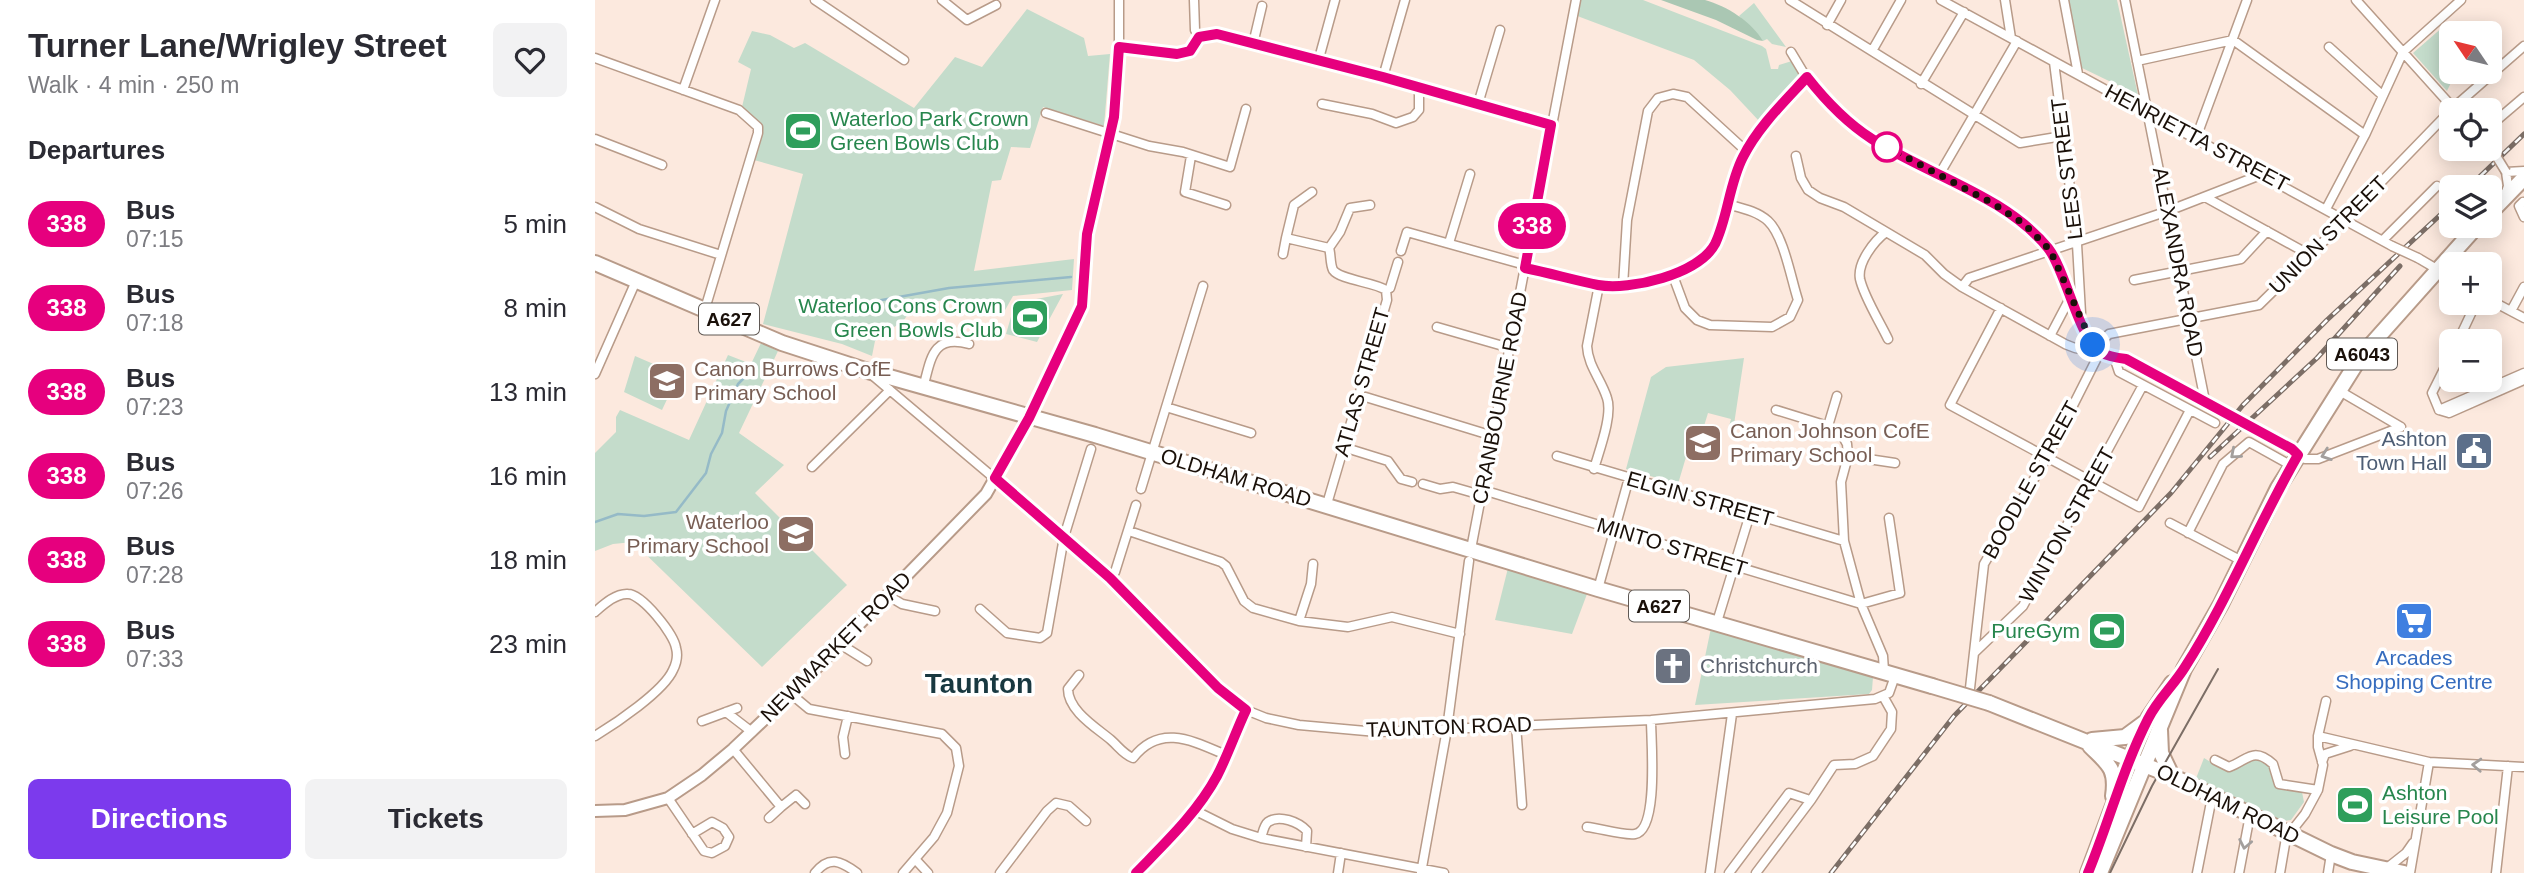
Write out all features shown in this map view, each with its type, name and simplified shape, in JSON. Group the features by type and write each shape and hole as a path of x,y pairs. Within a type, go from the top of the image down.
{"highway":[{"path":"2502,201 2524,178"},
{"name":"A6043","path":"2137,761 2164,694 2185,669 2295,460 2338,390 2361,356 2466,238"},
{"name":"OLDHAM ROAD","path":"595,264 782,343 868,371 1327,505 1470,555 1717,622 1989,703 2172,776 2331,854 2384,871 2404,873"},
{"path":"2084,740 2125,737 2155,721 2161,753 2172,776"},
{"name":"A627","path":"2084,740 2109,763 2115,782 2112,811 2088,873"},
{"path":"2112,811 2137,761"},
{"path":"2100,873 2137,786 2137,761"}],"street":[{"path":"683,90 715,0"},
{"path":"815,0 904,60"},
{"path":"942,0 967,20 996,5"},
{"path":"1029,418 1082,306 1087,234 1114,117 1119,0"},
{"path":"1194,0 1195,30 1199,37"},
{"path":"1318,62 1335,0"},
{"path":"1383,77 1405,0"},
{"path":"1790,0 2020,143 2063,136"},
{"path":"1828,24 1841,0"},
{"path":"1872,51 1901,0"},
{"name":"HENRIETTA STREET","path":"1942,0 2437,270"},
{"path":"1939,175 2014,40 2005,0"},
{"path":"2064,0 2078,74"},
{"name":"ALEXANDRA ROAD","path":"2125,0 2205,401"},
{"path":"2196,138 2248,0"},
{"path":"2356,0 2444,98"},
{"path":"2326,209 2365,135 2403,52 2461,0"},
{"name":"CRANBOURNE ROAD","path":"1422,871 1447,729 1470,555 1575,4"},
{"path":"1253,44 1262,6"},
{"path":"1921,83 1964,12"},
{"path":"1478,104 1500,30"},
{"path":"1119,47 1177,54 1190,51 1199,37 1217,34 1383,77 1551,125"},
{"path":"2137,61 2232,40 2365,135"},
{"name":"UNION STREET","path":"2466,98 2524,46"},
{"path":"2329,47 2382,95"},
{"path":"1791,52 1823,97 1872,139 1994,204 2024,224 2050,250 2093,345 2100,352 2126,359 2287,444 2295,460"},
{"path":"595,58 739,110 758,127 705,309"},
{"name":"LEES STREET","path":"2054,62 2077,244 2081,318"},
{"path":"1401,251 1407,232 1599,285 1623,286 1693,266 1706,257 1715,243 1746,151 1807,77"},
{"path":"1322,104 1372,114 1396,123 1404,122 1419,110 1419,88"},
{"path":"1623,286 1627,220 1648,111 1658,99 1673,94 1687,97 1746,151"},
{"path":"2502,116 2524,97"},
{"path":"1046,113 1149,146 1183,152 1230,167 1246,109"},
{"name":"UNION STREET","path":"2100,352 2101,342 2109,334 2259,305 2439,124"},
{"path":"595,139 662,165"},
{"path":"1191,156 1185,192 1226,205"},
{"path":"1796,156 1801,178 1808,190 1820,198 1844,207 1886,232 1925,256 1944,274 2050,336 2078,350 2093,345"},
{"path":"2499,161 2506,172 2508,186 2505,198"},
{"path":"2506,172 2524,171"},
{"path":"1449,243 1470,174"},
{"path":"1963,286 1969,278 2050,250 2077,244 2263,174"},
{"path":"2383,240 2437,186"},
{"path":"1283,254 1294,205 1312,192"},
{"path":"2205,197 2310,255"},
{"path":"2523,202 2519,206 2524,217"},
{"path":"1672,273 1685,308 1697,320 1710,325 1772,327 1790,317 1798,300 1778,236 1769,222 1754,212 1727,204"},
{"path":"1370,205 1350,208 1340,232 1329,248 1333,269 1339,274 1386,290"},
{"path":"595,208 639,229 721,255"},
{"path":"2134,280 2241,259 2267,231"},
{"path":"1886,232 1878,238 1867,255 1860,274 1888,339"},
{"path":"1286,237 1329,248"},
{"name":"ATLAS STREET","path":"1327,505 1387,300 1386,290 1390,288 1398,262"},
{"path":"595,374 636,281"},
{"path":"1594,469 1609,408 1608,398 1587,356 1599,285"},
{"path":"1141,489 1203,286"},
{"path":"2511,311 2524,287"},
{"path":"2050,336 2070,298"},
{"path":"2502,306 2524,318"},
{"path":"2001,309 1950,405 2139,507 2190,410"},
{"path":"1437,327 1510,348"},
{"path":"923,388 933,354 941,343 954,340 969,344"},
{"name":"BOODLE STREET","path":"1969,697 1984,564 2047,457 2100,352"},
{"path":"2114,357 2119,372 2215,423"},
{"name":"TAUNTON ROAD","path":"868,371 1110,578 1218,688 1246,710 1266,718 1299,725 1377,732 1651,720 1732,714 1883,696"},
{"path":"2439,410 2524,373"},
{"path":"2439,379 2432,393 2439,410"},
{"path":"2439,410 2449,413 2524,380"},
{"name":"WINTON STREET","path":"1975,652 2023,606 2143,385"},
{"path":"812,467 890,390"},
{"path":"2188,533 2223,464 2249,442 2295,460 2318,458 2400,427 2338,390"},
{"path":"1359,396 1493,436"},
{"path":"1829,426 1837,396"},
{"path":"1165,407 1251,433"},
{"path":"1756,873 1834,765 1855,764 1873,756 1891,729 1892,712 1883,696 1889,693 1890,674 1861,604 1844,541 1841,482 1848,456 1847,444 1841,433 1829,426 1776,410"},
{"name":"NEWMARKET ROAD","path":"595,811 625,810 668,798 702,775 752,732 986,494 1029,418"},
{"path":"1343,447 1388,461 1401,479 1412,482"},
{"path":"980,609 1007,633 1040,638 1047,633 1064,537 1091,449"},
{"name":"ELGIN STREET","path":"1557,456 1844,541"},
{"path":"1848,456 1895,463"},
{"path":"1598,589 1629,478"},
{"name":"MINTO STREET","path":"1423,484 1440,489 1482,492 1861,604"},
{"path":"1110,578 1115,572 1136,505"},
{"path":"1717,622 1750,514"},
{"path":"1861,604 1900,593 1889,518"},
{"path":"2170,523 2242,561"},
{"path":"1129,531 1221,562 1252,608 1299,621 1347,627 1392,617 1460,635"},
{"path":"1299,621 1311,584 1313,564"},
{"path":"595,611 622,594 631,593 641,598 677,648 669,678 626,717 595,736"},
{"path":"887,595 902,604 935,611"},
{"path":"839,644 867,661"},
{"path":"1079,675 1068,690 1071,702 1096,730 1126,755 1133,758 1147,743 1178,737 1226,755"},
{"path":"791,695 809,709 943,734 956,748 959,766 947,813 934,837 903,873"},
{"path":"2322,762 2318,736 2326,701"},
{"path":"702,721 737,708"},
{"path":"1136,873 1174,834 1217,777 1246,710"},
{"path":"726,712 752,732"},
{"path":"1710,873 1732,714"},
{"path":"845,754 843,737 848,716"},
{"path":"1587,827 1635,834 1644,829 1648,822 1651,797 1651,720"},
{"path":"1516,725 1522,805"},
{"path":"2318,736 2429,762 2524,767"},
{"path":"2280,873 2286,838 2305,814 2318,790 2325,754 2353,746"},
{"path":"733,749 781,807"},
{"path":"2215,760 2228,767 2243,757 2254,754 2273,764 2279,784 2318,790"},
{"path":"2410,873 2429,762"},
{"path":"2496,873 2508,766"},
{"path":"1729,873 1789,793 1807,799"},
{"path":"769,818 796,796 804,804"},
{"path":"2197,873 2212,797"},
{"path":"668,798 692,834 704,851 712,853 725,846 729,836 723,828 712,822 692,834"},
{"path":"1002,873 1047,811 1056,803 1069,806 1086,821"},
{"path":"1194,810 1232,829 1261,838 1422,871 1444,873"},
{"path":"2239,873 2250,815"},
{"path":"1261,838 1266,824 1271,820 1284,819 1301,825 1307,831 1305,847"},
{"path":"2384,871 2406,853 2416,839"},
{"path":"1338,873 1342,853"},
{"path":"2328,873 2331,854"},
{"path":"915,859 928,873"},
{"path":"815,873 821,866 833,861 843,863 857,873"}],"green space":[{"path":"1580,0 1643,0 1762,46 1766,49 1771,69 1778,69 1779,65 1792,61 1800,73 1799,77 1760,122 1730,90 1694,60 1576,15"},
{"path":"1661,0 1705,0 1713,3 1746,21 1763,41 1716,20"},
{"path":"2067,0 2117,0 2138,95 2080,67"},
{"path":"1754,3 1786,47 1772,44 1767,39 1763,41 1739,16"},
{"path":"1027,9 1084,38 1088,56 1110,54 1104,126 1043,107 1030,148 1011,147 1001,180 992,181 974,271 1074,259 1072,290 1013,296 1004,312 981,302 960,299 914,305 904,320 875,341 872,356 842,344 763,324 803,174 754,160 759,124 742,107 751,69 738,62 752,31 770,35 794,48 805,43 914,108 955,57 982,67"},
{"path":"2439,30 2439,82 2413,53"},
{"path":"2441,84 2450,84 2447,91"},
{"name":"Waterloo Cons Crown Green Bowls Club","path":"1063,294 1037,342 1006,334 1015,303"},
{"path":"761,343 778,351 739,433 784,465 755,493 847,585 762,667 633,542 613,544 595,551 595,453 616,432 616,417 620,410 689,440 728,355 751,364"},
{"path":"635,356 672,372 666,389 671,391 662,410 624,392"},
{"path":"1744,358 1733,431 1728,430 1731,419 1708,413 1697,449 1689,447 1678,484 1626,469 1651,377 1666,367"},
{"path":"1508,568 1587,594 1572,634 1495,620"},
{"path":"1711,628 1873,677 1872,690 1869,694 1695,705"},
{"path":"2204,758 2227,770 2260,759 2270,768 2275,784 2281,788 2302,792 2304,802 2291,820 2283,821 2195,781"}],"waterway":[{"path":"837,308 949,288 1071,277"},
{"path":"595,522 618,514 644,516 676,512 706,473 711,454 722,433 726,411 738,384 751,371"}],"tram line":[{"path":"2110,873 2152,786 2218,669"}],"railway":[{"path":"2481,175 2524,134"},
{"path":"1831,873 1954,716 2171,493 2243,405 2327,320 2439,216"},
{"path":"2210,457 2317,358 2400,266"}],"bus line":[{"name":"338","path":"1136,873 1174,834 1217,777 1246,710 1218,688 1110,578 995,478 1029,418 1082,306 1084,253 1114,117 1119,47 1177,54 1190,51 1199,37 1217,34 1383,77 1551,125 1525,268 1599,285 1623,286 1650,280 1693,266 1706,257 1715,243 1746,151 1807,77 1823,97 1872,139 1994,204 2024,224 2050,250 2088,338 2100,352 2126,359 2287,444 2298,455 2278,488 2221,604 2185,669 2149,717 2130,758 2126,776 2088,873"}],"place":[{"name":"Waterloo Park Crown Green Bowls Club","path":"803,131"},
{"name":"Waterloo Cons Crown Green Bowls Club","path":"1030,318"},
{"name":"Canon Burrows CofE Primary School","path":"667,381"},
{"name":"Canon Johnson CofE Primary School","path":"1703,443"},
{"name":"Ashton Town Hall","path":"2474,451"},
{"name":"Waterloo Primary School","path":"796,534"},
{"name":"Arcades Shopping Centre","path":"2414,621"},
{"name":"PureGym","path":"2107,631"},
{"name":"Christchurch","path":"1673,666"},
{"name":"Ashton Leisure Pool","path":"2355,805"}],"district":[{"name":"Taunton","path":"979,683"}],"route":[{"path":"1887,147 1994,204 2024,224 2050,250 2093,345"}]}
